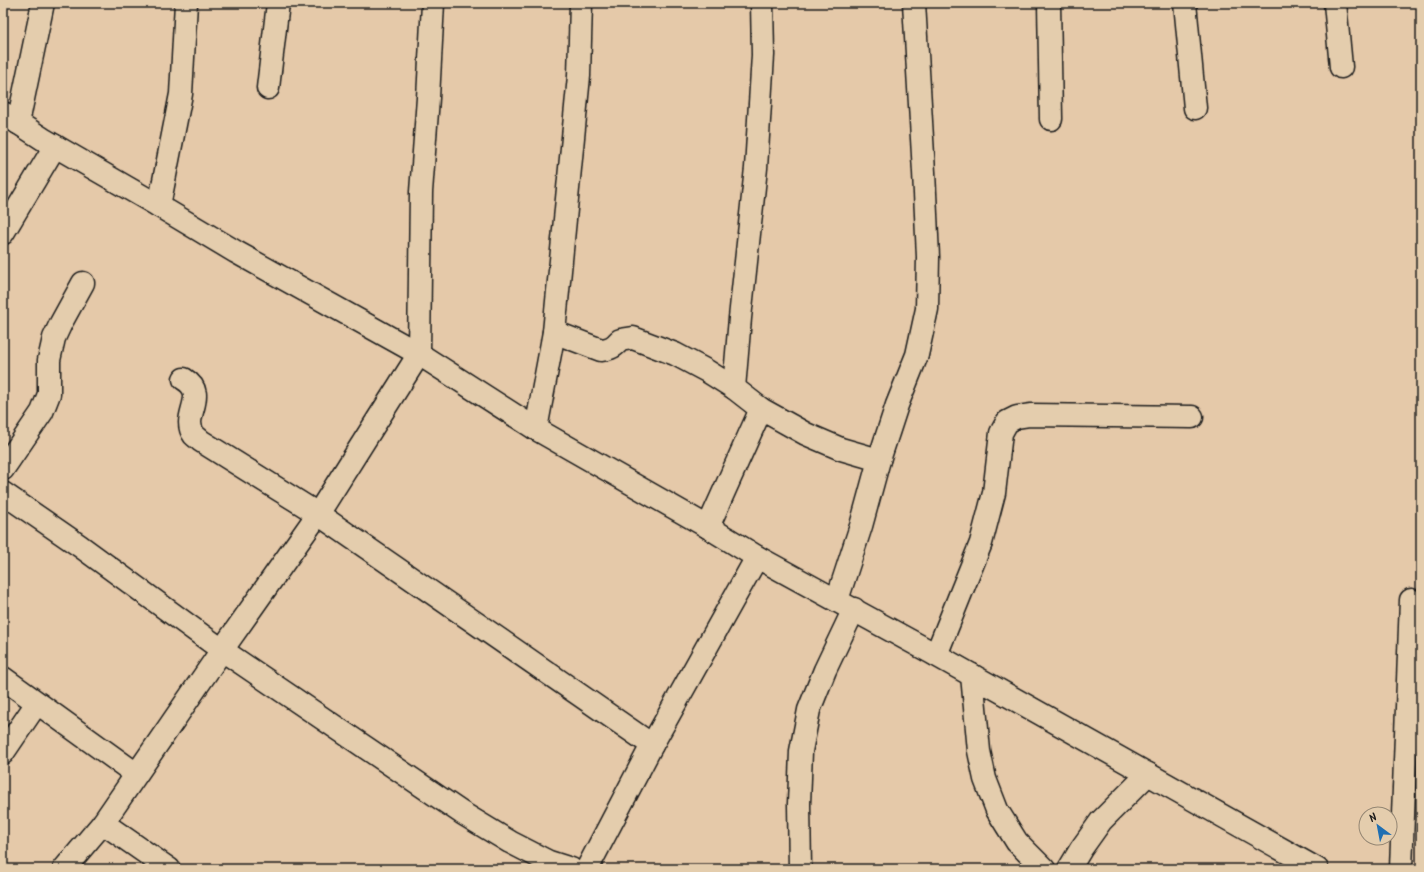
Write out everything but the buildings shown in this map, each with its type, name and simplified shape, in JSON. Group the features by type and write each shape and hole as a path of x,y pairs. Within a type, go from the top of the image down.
{"street":[{"path":"43,3 10,118 236,252 419,354 536,429 757,557 972,675 1317,869"},
{"path":"159,206 181,94 186,3"},
{"path":"268,88 278,3"},
{"path":"64,869 103,823 318,514 419,354 421,192 433,3"},
{"path":"536,429 554,332 579,76 581,3"},
{"path":"734,388 756,168 763,55 762,3"},
{"path":"800,869 801,751 809,710 825,670 845,605 861,526 878,460 897,405 917,355 927,309 928,257 914,3"},
{"path":"1049,3 1051,119"},
{"path":"1185,3 1195,108"},
{"path":"1335,3 1340,67"},
{"path":"3,232 55,146"},
{"path":"3,469 42,412 49,394 49,360 54,338 83,283"},
{"path":"554,332 601,350 608,350 614,347 620,340 633,338 675,354 707,371 734,388 761,408 806,434 841,449 878,460"},
{"path":"184,379 190,383 195,391 190,426 193,434 201,441 318,514 652,745"},
{"path":"708,528 761,408"},
{"path":"936,655 981,543 994,493 1001,433 1007,422 1017,417 1030,415 1192,417"},
{"path":"3,493 80,546 222,650 462,813 510,842 543,859 571,869"},
{"path":"587,869 652,745 757,557"},
{"path":"1401,869 1411,600"},
{"path":"972,675 980,751 985,779 997,810 1017,842 1044,869"},
{"path":"3,678 136,774"},
{"path":"3,753 37,703"},
{"path":"1069,869 1101,821 1148,774"},
{"path":"103,823 169,869"}]}
